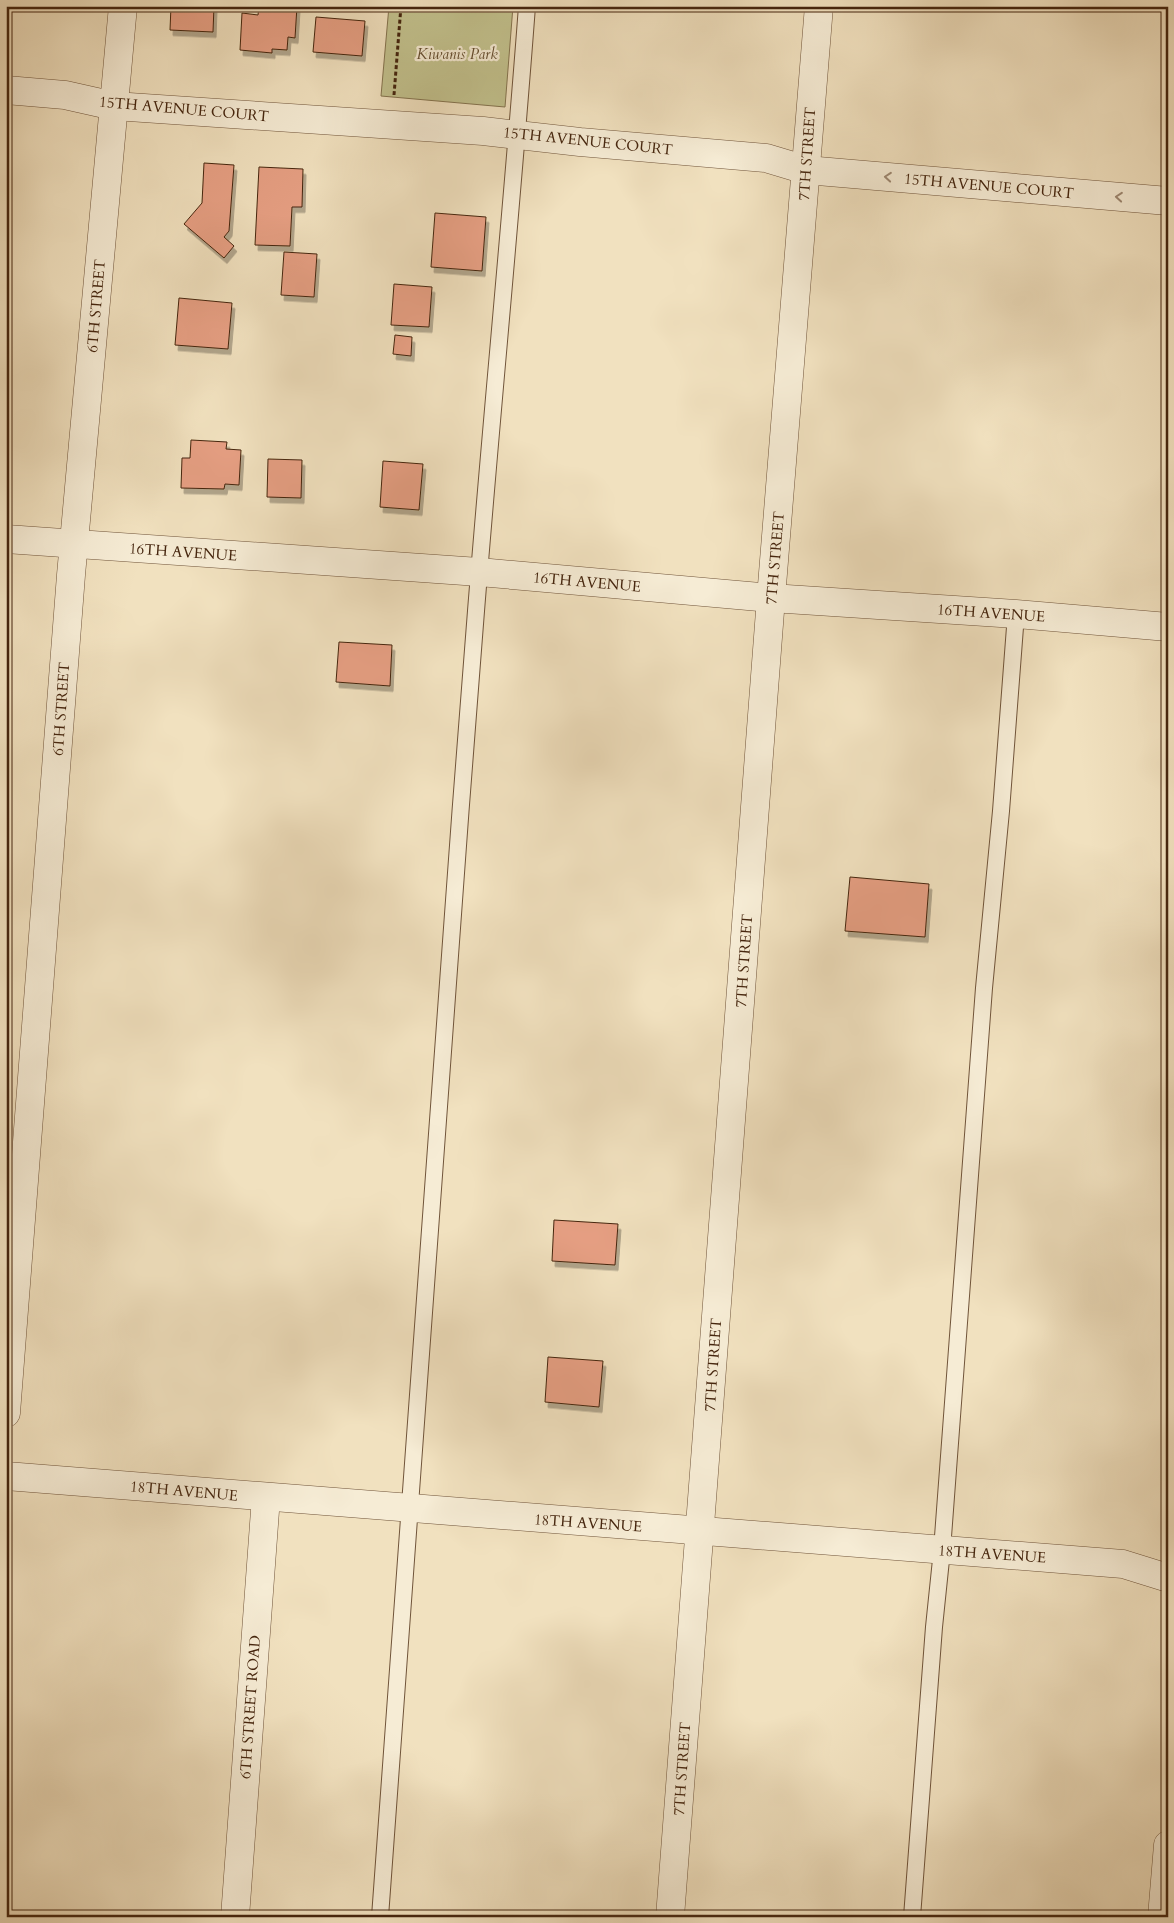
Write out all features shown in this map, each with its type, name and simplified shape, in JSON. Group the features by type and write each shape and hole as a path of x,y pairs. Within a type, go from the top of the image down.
{"street":[{"name":"6TH STREET","path":"6,1413 74,545 123,6"},
{"name":"7TH STREET","path":"670,1917 771,598 819,6"},
{"name":"15TH AVENUE COURT","path":"6,90 65,95 114,106 518,134 580,142 766,158 806,170 1168,201"},
{"name":"16TH AVENUE","path":"6,539 480,572 771,598 1016,614 1168,627"},
{"name":"18TH AVENUE","path":"6,1476 266,1498 1123,1564 1168,1578"},
{"name":"6TH STREET ROAD","path":"235,1917 266,1498"},
{"path":"1162,1917 1168,1845"}],"lane":[{"path":"380,1917 408,1509 480,572 518,134 527,6"},
{"path":"912,1917 1016,614"}],"path":[{"path":"394,96 401,6"}],"green space":[{"name":"Kiwanis Park","path":"389,6 513,6 505,107 381,96"}],"building":[{"path":"171,6 214,6 213,32 170,30"},
{"path":"259,6 297,6 295,38 288,37 287,50 272,49 272,53 240,50 242,13 258,15"},
{"path":"316,17 365,21 362,56 313,52"},
{"path":"204,163 234,165 229,231 224,237 234,246 224,258 184,224 202,203"},
{"path":"259,167 303,169 302,207 292,207 290,246 255,245"},
{"path":"435,213 486,217 482,271 431,267"},
{"path":"284,252 317,254 314,297 281,295"},
{"path":"394,284 432,287 429,327 391,325"},
{"path":"179,298 232,303 228,349 175,345"},
{"path":"395,335 412,337 411,356 393,354"},
{"path":"191,440 227,442 226,449 241,450 239,485 225,484 224,489 181,488 182,458 190,458"},
{"path":"268,459 302,460 301,498 267,497"},
{"path":"383,461 423,464 419,510 380,507"},
{"path":"339,642 392,645 390,686 336,682"},
{"path":"850,877 929,884 925,937 845,931"},
{"path":"554,1220 618,1224 615,1265 552,1261"},
{"path":"548,1357 603,1361 599,1407 545,1402"}]}
